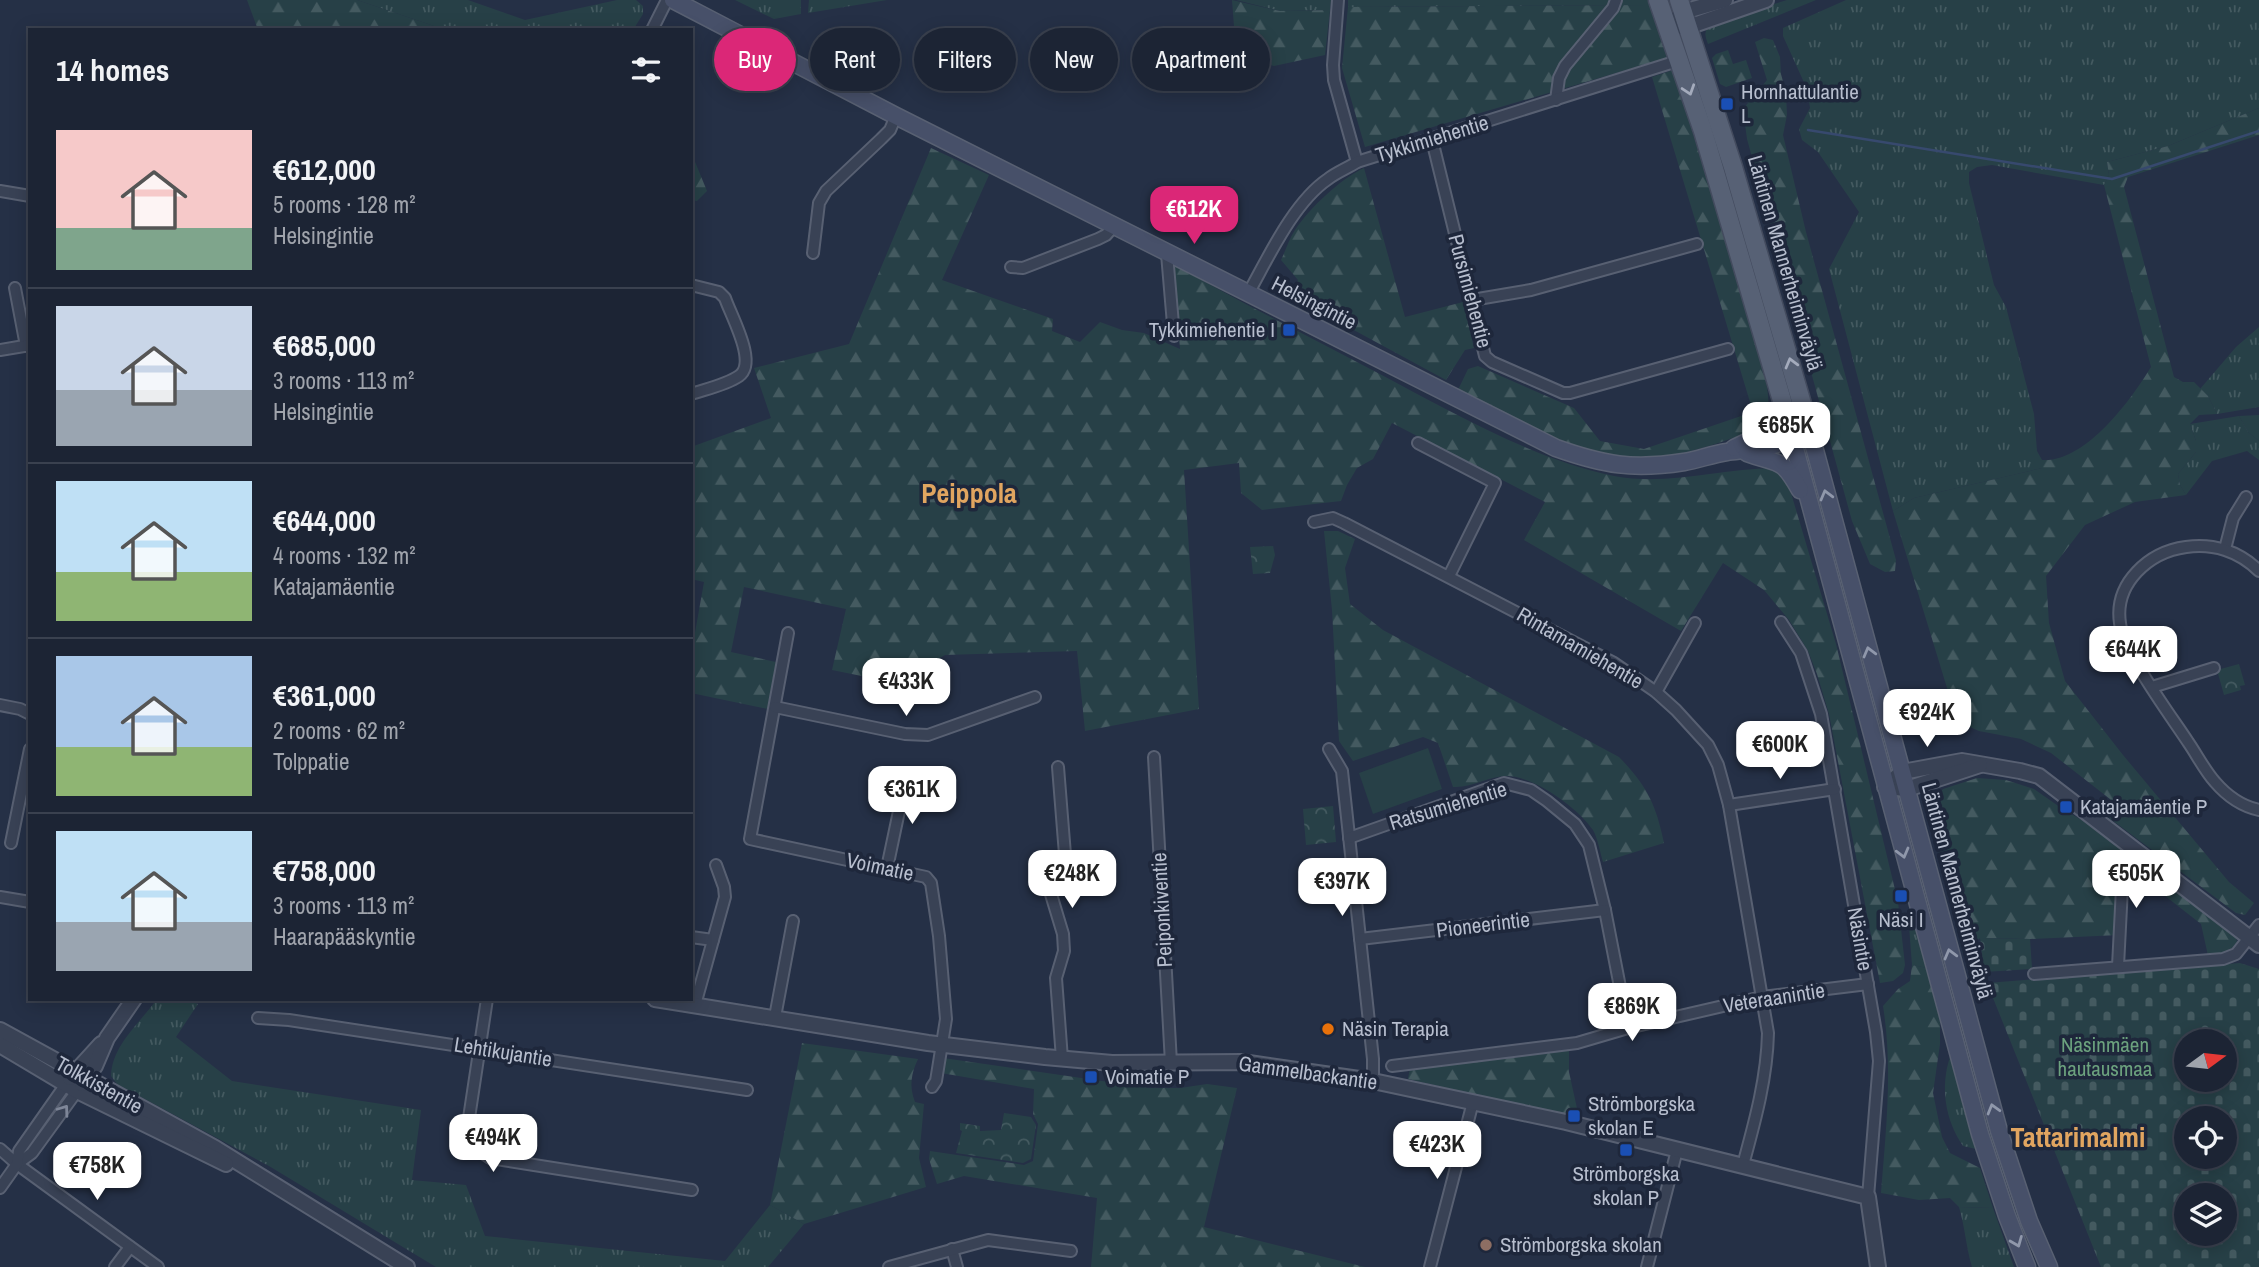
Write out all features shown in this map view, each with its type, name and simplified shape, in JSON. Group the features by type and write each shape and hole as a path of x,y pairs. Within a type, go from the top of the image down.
{"main road":[{"name":"Helsingintie","path":"673,0 1167,254 1249,292 1556,448 1593,461 1618,466 1685,462 1727,452 1745,452 1774,459 1787,468 1811,508"},
{"name":"Läntinen Mannerheiminväylä","path":"1658,0 1743,262 1980,1134 2027,1267"},
{"name":"Läntinen Mannerheiminväylä","path":"1683,13 1753,232 1809,428 1999,1131 2029,1221 2049,1267"},
{"name":"Helsingintie","path":"1745,452 1809,428"},
{"name":"Helsingintie","path":"1727,452 1758,436 1791,434"}],"street":[{"path":"653,28 667,0"},
{"path":"1338,0 1332,65 1357,162"},
{"path":"1556,100 1559,78 1565,66 1614,8 1616,0"},
{"path":"1668,26 1683,13 1725,0"},
{"path":"1683,13 1766,0"},
{"name":"Tykkimiehentie","path":"1249,292 1308,197 1326,179 1357,162 1671,64"},
{"path":"813,253 819,203 826,191 890,130 896,116"},
{"name":"Pursimiehentie","path":"1432,140 1485,356 1492,362 1563,393 1582,392 1728,349"},
{"path":"0,191 28,196"},
{"path":"1011,267 1023,268 1098,239 1114,226"},
{"path":"1472,300 1531,290 1697,244"},
{"path":"1167,254 1174,336"},
{"path":"693,286 719,292 725,298 747,356 746,368 739,376 693,393"},
{"path":"0,350 28,345 15,288"},
{"path":"1418,443 1495,483 1449,576"},
{"path":"2225,549 2233,518 2246,497"},
{"name":"Rintamamiehentie","path":"1314,522 1333,518 1614,663 1656,692 1708,746 1718,765 1730,805 1768,1033 1760,1102 1744,1165"},
{"path":"2259,571 2242,557 2225,549 2197,546 2176,548 2155,557 2138,569 2127,584 2120,603 2119,622 2123,635 2152,687 2214,781 2245,807 2259,810"},
{"name":"Näsintie","path":"1782,622 1795,642 1808,671 1821,714 1868,984 1879,1061 1868,1197 1878,1267"},
{"path":"1656,692 1695,624"},
{"path":"788,633 775,707 905,734 928,735 1035,697"},
{"path":"2152,687 2214,668"},
{"path":"0,705 28,713"},
{"name":"Voimatie","path":"775,707 750,839 926,877 931,883 939,936 946,1019 942,1045"},
{"path":"1329,749 1342,771 1373,1059 1373,1081"},
{"name":"Peiponkiventie","path":"1154,757 1171,1063"},
{"path":"11,843 28,759"},
{"path":"1885,787 1902,772 1962,761 2039,776 2256,935 2236,954 2223,959 2034,974"},
{"path":"1885,787 1907,789 1985,764"},
{"path":"1058,767 1066,867 1062,878 1050,891 1063,934 1064,950 1056,978 1062,1059"},
{"path":"887,868 906,778"},
{"name":"Ratsumiehentie","path":"1349,838 1504,783 1531,790 1548,801 1575,824 1589,845 1629,1028"},
{"path":"1730,805 1835,789"},
{"path":"2118,966 2122,888 2138,851"},
{"path":"695,1005 725,897 716,865"},
{"path":"0,897 28,902"},
{"name":"Pioneerintie","path":"1360,939 1605,910"},
{"path":"775,1017 793,921"},
{"path":"693,937 713,940"},
{"name":"Veteraanintie","path":"1392,1066 1577,1043 1762,997 1868,984"},
{"path":"0,1188 17,1164 32,1153 76,1081 95,1066 107,1038 133,1001"},
{"path":"487,1001 469,1118 470,1133 481,1153 490,1158 692,1190"},
{"name":"Gammelbackantie","path":"668,1001 942,1045 1062,1059 1112,1063 1242,1062 1373,1081 1744,1165 1868,1197"},
{"name":"Lehtikujantie","path":"258,1018 289,1020 747,1090"},
{"name":"Tolkkistentie","path":"0,1030 76,1081 189,1147 269,1182 407,1267"},
{"name":"Tolkkistentie","path":"0,1045 76,1081"},
{"path":"932,1087 936,1081 942,1045"},
{"path":"1430,1267 1473,1102"},
{"path":"0,1149 158,1267"},
{"path":"1647,1267 1677,1150"},
{"path":"889,1267 988,1240 1070,1251"},
{"path":"115,1267 130,1247"},
{"path":"952,1249 957,1267"}],"green space":[{"path":"247,0 357,0 440,28 257,28"},
{"path":"357,0 468,0 525,20 617,0 636,0 643,6 643,14 634,28 440,28"},
{"path":"735,0 801,0 801,14 774,19"},
{"path":"809,0 887,0 808,13"},
{"path":"1232,0 1280,11 1330,10 1325,55 1274,66 1270,65 1270,28 1234,28"},
{"path":"1236,0 1331,0 1330,10 1280,11"},
{"path":"1348,0 1648,0 1649,5 1348,7"},
{"path":"1787,0 1816,0 1708,44 1706,32 1713,23"},
{"path":"1846,0 2259,0 2259,108 2168,146 2107,162 2109,175 2104,185 1992,165 1977,167 1969,172 1969,183 1994,285 2006,307 2034,414 2037,451 2042,460 2042,468 1914,498 1893,511 1829,269 1859,212 1818,152 1802,140 1799,129 1810,108 1807,89 1783,36 1783,28"},
{"path":"1649,5 1667,58 1365,147 1342,68 1348,7"},
{"path":"1764,38 1773,40 1780,57 1787,115 1783,135 1806,232 1896,560 1895,571 1885,572 1870,564 1852,521 1747,139 1743,109 1767,80 1755,42"},
{"path":"1728,50 1733,64 1746,60 1752,78 1726,87 1720,84 1712,58"},
{"path":"1673,70 1761,360 1767,388 1768,411 1758,427 1698,449 1653,458 1591,454 1552,439 1457,392 1468,369 1478,366 1574,408 1600,441 1644,449 1753,412 1652,77"},
{"path":"2259,108 2259,135 2128,177 2124,187 2174,377 2183,382 2194,382 2208,396 2217,414 2199,415 2190,424 2196,441 2196,452 2178,474 2186,495 2135,502 2085,525 2046,576 2049,623 2065,681 2229,882 2254,903 2245,915 2236,913 2108,817 2110,799 2051,753 2021,739 1979,731 1963,724 1951,701 1893,511 1914,498 2042,468 2042,460 2058,458 2074,451 2090,441 2119,412 2151,367 2104,185 2109,175 2107,162 2168,146"},
{"path":"931,148 989,175 942,280 1053,319 1052,331 1080,342 1100,322 1122,330 1144,333 1180,349 1173,264 1462,417 1553,458 1614,476 1634,479 1773,468 1788,483 1836,644 1898,902 1905,965 1903,973 1893,981 1880,983 1829,714 1808,651 1789,620 1764,590 1723,563 1681,631 1524,540 1545,502 1392,423 1373,459 1357,468 1341,501 1262,510 1241,493 1239,463 1184,470 1199,709 1085,731 1077,651 945,655 896,683 832,670 846,609 744,587 731,652 776,662 768,709 693,693 693,644 704,582 693,579 693,446 771,418 754,368 849,344"},
{"path":"693,157 707,191 697,201 693,200"},
{"path":"1364,168 1405,317 1463,302 1474,348 1465,350 1446,380 1291,296 1298,280 1281,260 1293,233 1326,195"},
{"path":"2259,327 2259,407 2217,414 2208,396 2200,389 2236,347"},
{"path":"2259,415 2259,441 2248,432 2239,416"},
{"path":"2239,416 2248,432 2259,441 2259,460 2247,451 2212,461 2186,495 2178,474 2196,452 2196,441 2190,424"},
{"path":"1324,531 1338,531 1355,539 1345,568 1350,604 1383,630 1619,757 1649,796 1658,817 1664,843 1603,862 1593,830 1566,803 1542,787 1518,777 1493,778 1453,787 1438,743 1423,737 1353,761 1339,741 1332,610"},
{"path":"1273,546 1275,555 1270,573 1253,574 1250,547"},
{"path":"2239,664 2245,685 2240,686 2241,690 2224,695 2217,670"},
{"path":"1428,748 1442,789 1373,814 1359,773"},
{"path":"1977,778 2006,780 2034,789 2064,810 2121,842 2235,933 2237,942 2223,959 2209,960 2201,924 2151,885 2122,888 2119,935 1980,938 1963,954 1932,829 1930,806 1943,789"},
{"path":"1333,806 1336,842 1306,845 1303,809"},
{"path":"1910,912 1927,968 1912,965"},
{"path":"1980,938 2030,939 2032,969 1984,972"},
{"name":"Näsinmäen hautausmaa","path":"2240,963 2259,969 2259,1267 2101,1267 1987,983"},
{"path":"1912,965 1927,968 1940,1018 1940,1044 1933,1093 1942,1137 1950,1153 1980,1168 1993,1208 1959,1207 1950,1198 1919,1200 1881,1193 1888,1076 1883,1006 1898,989 1910,981"},
{"path":"155,1001 189,1001 198,1004 176,1037 232,1081 421,1110 412,1180 466,1185 485,1236 725,1261 770,1205 804,1224 768,1267 436,1267 269,1166 117,1084 111,1076 113,1065 116,1054"},
{"path":"802,1043 918,1059 911,1085 915,1102 924,1104 919,1158 926,1187 804,1224 770,1205"},
{"path":"1569,1049 1569,1072 1578,1113 1554,1113 1408,1079 1410,1068"},
{"path":"1950,1057 1976,1149 1963,1146 1948,1114 1945,1080"},
{"path":"943,1058 1150,1088 1180,1088 1207,1084 1237,1088 1204,1227 1365,1267 1091,1267 1097,1198 964,1176 937,1184 929,1159 930,1151 1024,1165 1033,1161 1038,1124 1033,1114 1034,1089 941,1073"},
{"path":"1004,1113 1031,1117 1036,1125 1031,1159 1023,1163 956,1153 962,1131 960,1123 980,1126 980,1131 1001,1130"},
{"path":"1959,1207 1993,1208 2014,1267 1972,1267"}],"waterway":[{"path":"1808,130 2112,179 2259,131"}],"place":[{"name":"Hornhattulantie L","path":"1727,104"},
{"name":"Tykkimiehentie I","path":"1289,330"},
{"name":"Katajamäentie P","path":"2066,807"},
{"name":"Näsi I","path":"1901,896"},
{"name":"Näsin Terapia","path":"1328,1029"},
{"name":"Voimatie P","path":"1091,1077"},
{"name":"Strömborgska skolan E","path":"1574,1116"},
{"name":"Strömborgska skolan P","path":"1626,1150"},
{"name":"Strömborgska skolan","path":"1486,1245"}],"district":[{"name":"Peippola","path":"969,493"},
{"name":"Tattarimalmi","path":"2078,1137"}]}
